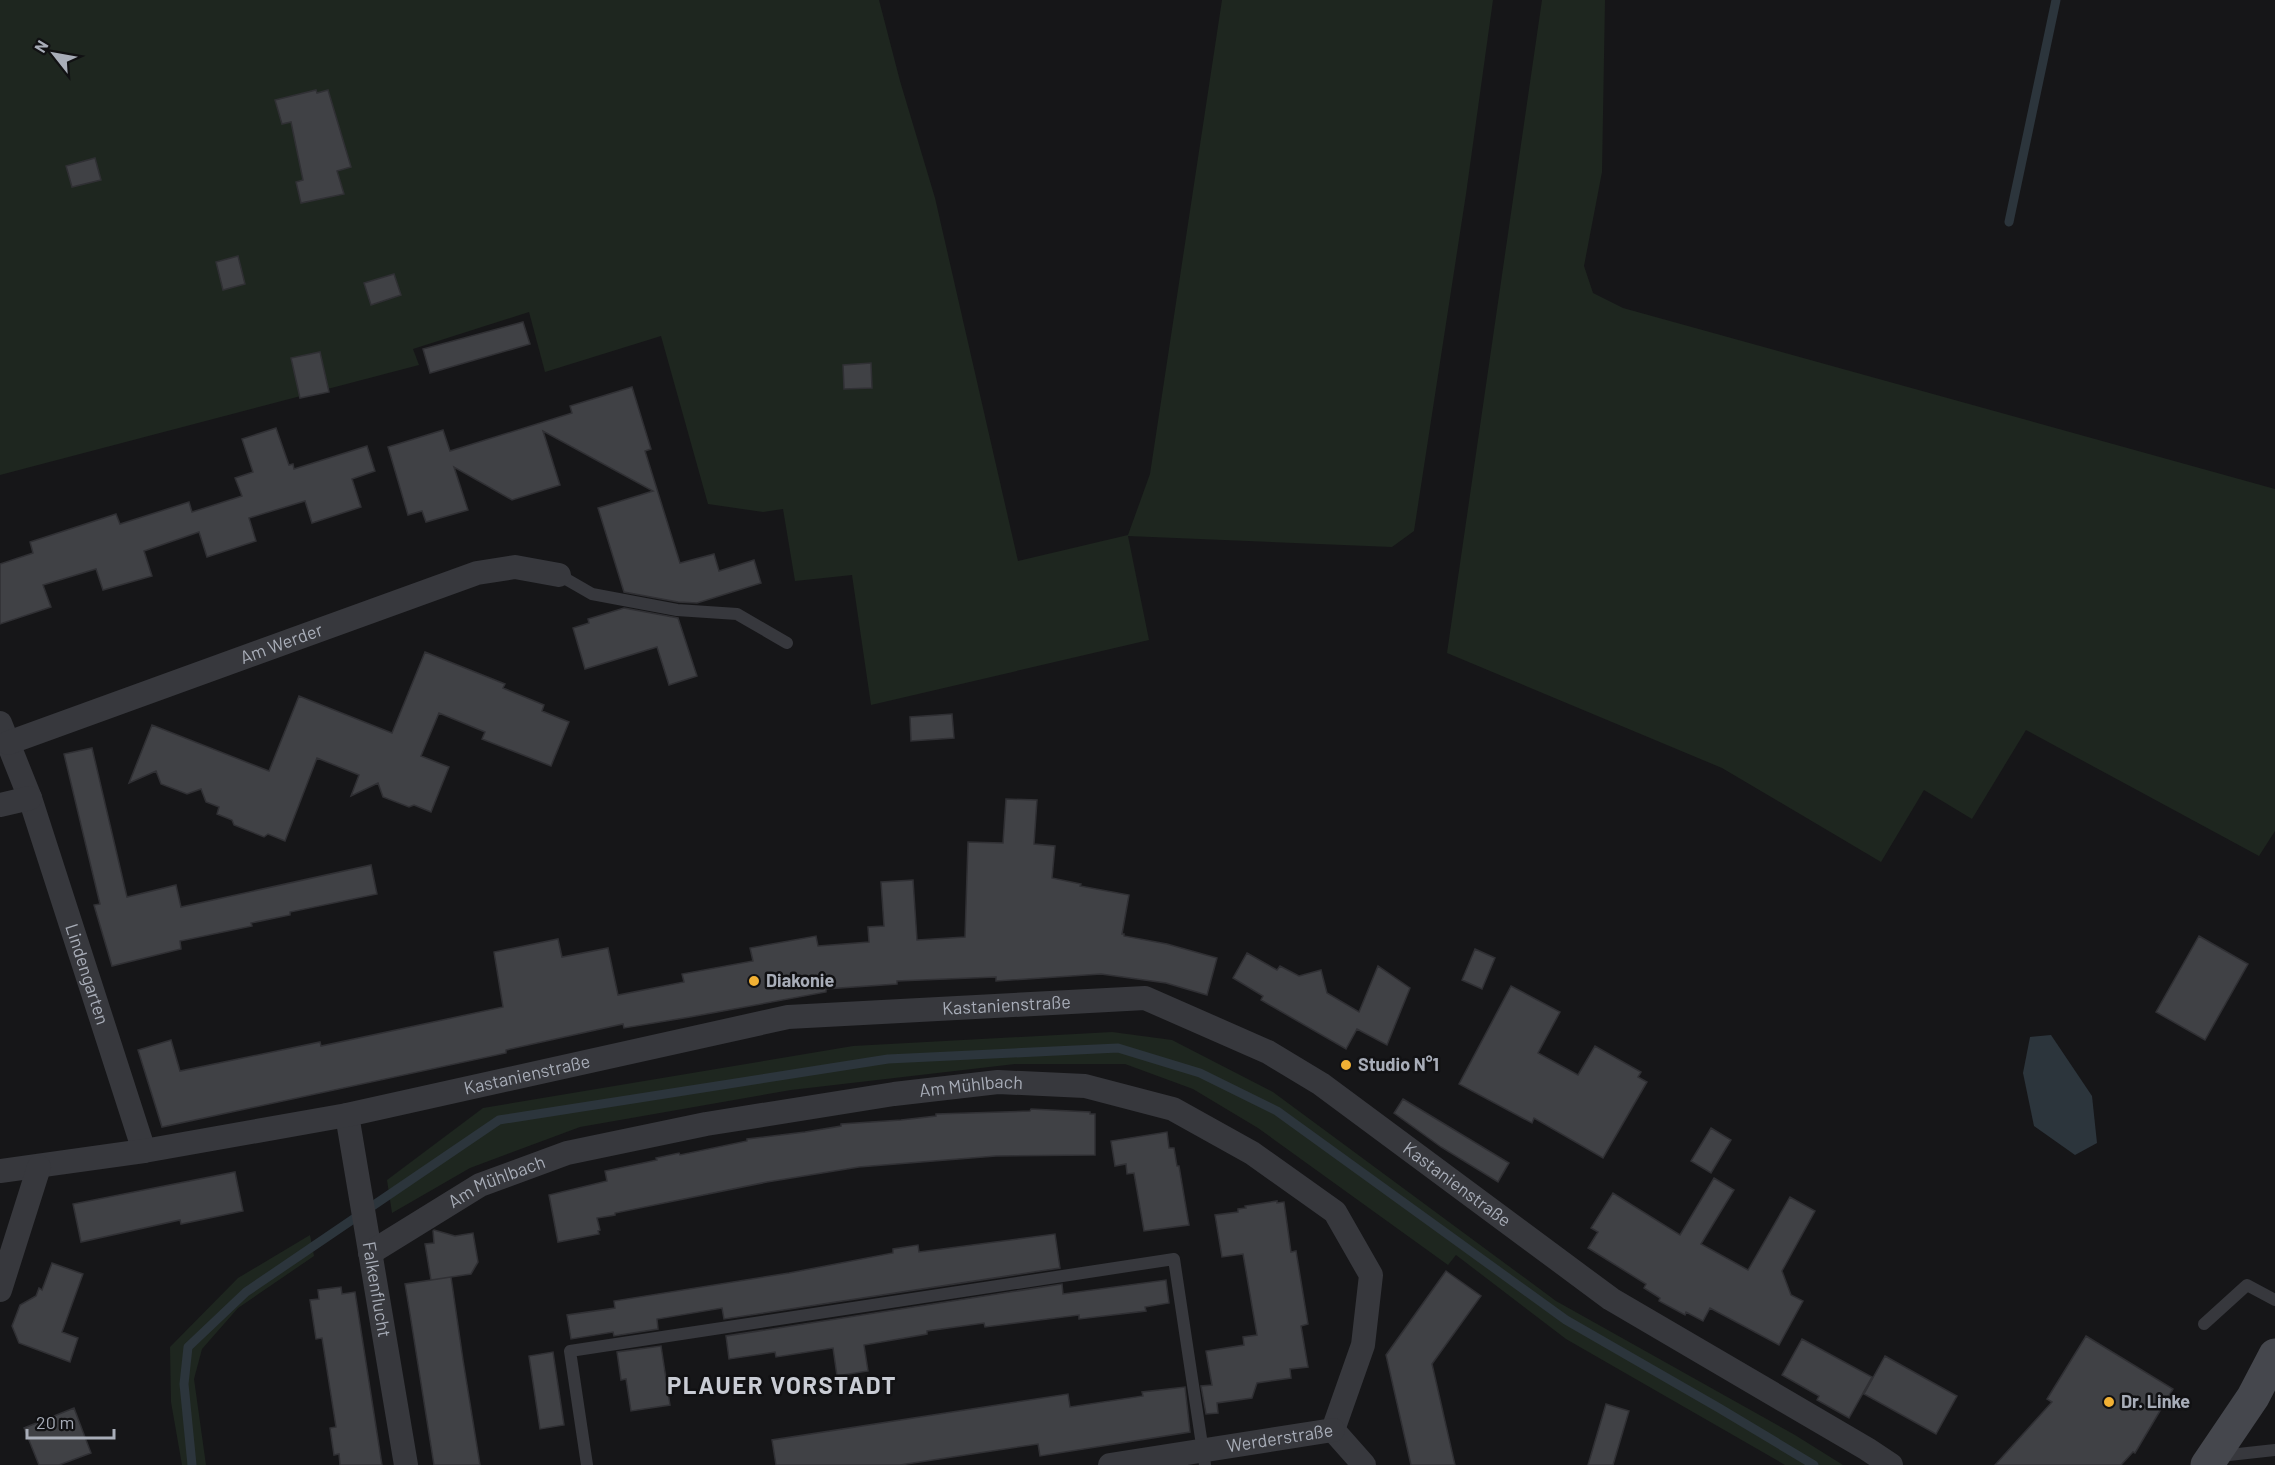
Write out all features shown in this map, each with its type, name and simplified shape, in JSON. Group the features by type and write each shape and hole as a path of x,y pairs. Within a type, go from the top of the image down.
{"main road":[{"path":"2211,1461 2253,1397 2275,1355"}],"street":[{"name":"Am Werder","path":"4,733 477,573 515,567 559,575"},
{"name":"Lindengarten","path":"4,733 30,798 144,1151"},
{"path":"0,805 30,798"},
{"name":"Kastanienstraße","path":"0,1171 144,1151 347,1115 788,1017 1145,998 1268,1052 1321,1084 1611,1299 1868,1449 1891,1465"},
{"name":"Am Mühlbach","path":"369,1244 480,1185 567,1153 706,1124 894,1094 998,1082 1085,1086 1173,1109 1252,1153 1335,1212 1371,1275 1363,1345 1333,1430"},
{"name":"Falkenflucht","path":"347,1115 406,1465"},
{"path":"0,1290 39,1167"},
{"name":"Werderstraße","path":"1110,1465 1204,1458 1333,1430 1364,1465"}],"lane":[{"path":"559,575 592,594 677,610 737,614 787,643"},
{"path":"587,1465 570,1351 1174,1259 1204,1458"},
{"path":"2204,1324 2247,1285 2275,1300"},
{"path":"2211,1461 2275,1450"}],"shaded area":[{"path":"0,0 879,0 900,81 935,198 1018,561 1128,535 1150,474 1222,0 1493,0 1466,194 1414,531 1392,547 1128,536 1149,640 871,705 852,575 795,581 783,509 763,512 708,504 661,336 545,372 529,312 413,349 419,365 0,475"},
{"path":"1542,0 1605,0 1602,172 1584,266 1593,293 1623,308 2275,489 2275,831 2259,856 2026,730 1972,819 1924,790 1881,862 1722,768 1447,653"},
{"path":"1112,1032 1172,1040 1273,1092 1556,1301 1795,1435 1843,1465 1785,1465 1566,1339 1456,1255 1448,1265 1258,1128 1193,1089 1125,1064 1015,1064 791,1090 580,1127 470,1168 392,1213 387,1180 483,1108 853,1046"},
{"path":"2051,1035 2092,1096 2097,1143 2075,1155 2034,1126 2023,1073 2030,1037"},
{"path":"310,1235 314,1256 238,1308 202,1349 194,1379 206,1465 182,1465 171,1402 170,1347 238,1278"}],"building":[{"path":"316,90 317,93 328,90 351,167 337,171 344,194 301,203 296,182 303,180 291,122 282,124 275,100"},
{"path":"95,158 101,180 72,187 66,166"},
{"path":"238,256 245,284 223,290 216,262"},
{"path":"394,274 401,295 371,305 364,283"},
{"path":"523,322 530,344 430,373 423,349"},
{"path":"320,352 329,392 300,398 291,358"},
{"path":"871,363 872,388 844,389 843,365"},
{"path":"632,387 651,449 645,451 680,563 714,554 719,571 754,560 761,583 697,603 678,602 624,592 598,508 653,491 543,431 560,485 512,500 454,467 468,510 426,522 422,511 408,515 388,447 443,430 450,451 572,413 570,406"},
{"path":"276,428 289,465 293,464 294,469 367,446 375,471 352,479 361,507 312,523 305,501 249,518 256,541 207,557 199,532 144,551 152,576 103,590 96,569 43,585 51,607 0,624 0,564 33,553 30,542 116,514 120,524 189,502 192,512 242,496 235,478 253,472 242,439"},
{"path":"624,608 678,618 697,676 669,685 657,647 585,669 573,628 589,623 588,619"},
{"path":"425,652 505,684 503,688 544,705 542,711 569,722 551,766 482,739 485,732 439,713 421,756 449,767 431,812 383,797 378,783 351,796 359,775 317,758 285,841 268,834 264,837 234,825 232,820 217,814 219,807 206,802 201,789 187,794 161,784 156,771 129,783 152,725 269,771 299,696 392,733"},
{"path":"952,714 954,738 911,741 910,717"},
{"path":"92,748 127,897 176,885 181,907 371,865 377,894 290,912 290,915 251,923 252,926 180,941 181,949 112,966 94,905 100,904 64,754"},
{"path":"1006,799 1037,800 1034,844 1055,846 1052,878 1129,895 1122,934 1124,936 1167,944 1217,958 1207,995 1166,983 1101,974 996,981 996,977 897,981 897,984 826,989 826,992 690,1017 624,1028 623,1024 506,1050 506,1053 162,1127 138,1050 171,1040 180,1071 320,1042 321,1046 503,1007 494,952 558,939 562,957 608,948 618,995 684,982 682,974 753,961 750,948 816,936 818,946 869,942 868,927 884,926 881,882 913,880 917,940 965,937 968,842 1003,843"},
{"path":"2199,936 2248,964 2205,1040 2156,1012"},
{"path":"1475,949 1495,958 1482,989 1462,980"},
{"path":"1247,953 1277,970 1280,966 1299,976 1321,970 1327,993 1359,1012 1378,966 1410,988 1387,1045 1357,1029 1346,1049 1261,1000 1263,996 1233,978"},
{"path":"1511,986 1560,1012 1538,1053 1578,1075 1595,1046 1641,1072 1638,1077 1647,1082 1603,1158 1534,1118 1532,1123 1459,1084"},
{"path":"1403,1099 1509,1163 1498,1182 1441,1147 1394,1113"},
{"path":"1031,1109 1095,1114 1095,1155 996,1156 859,1167 767,1182 615,1213 615,1215 597,1218 599,1234 558,1242 549,1195 607,1181 605,1171 679,1153 680,1155 747,1141 747,1139 805,1132 841,1126 841,1124 901,1120 936,1116 936,1114 1030,1111"},
{"path":"1711,1128 1731,1140 1711,1173 1691,1161"},
{"path":"1167,1132 1169,1148 1174,1148 1177,1166 1179,1166 1189,1225 1144,1231 1134,1173 1127,1174 1126,1164 1115,1166 1111,1141"},
{"path":"235,1172 243,1211 181,1224 180,1220 81,1242 73,1204"},
{"path":"1714,1178 1734,1190 1701,1244 1748,1270 1790,1197 1815,1211 1782,1271 1791,1295 1803,1301 1779,1345 1710,1308 1703,1321 1686,1312 1685,1315 1659,1301 1660,1298 1644,1288 1646,1284 1588,1248 1598,1232 1591,1228 1613,1193 1680,1235"},
{"path":"1277,1201 1277,1203 1284,1202 1291,1252 1296,1251 1308,1324 1301,1326 1308,1367 1290,1369 1291,1378 1257,1383 1252,1398 1217,1403 1218,1413 1206,1414 1201,1386 1212,1385 1206,1351 1244,1345 1243,1337 1257,1335 1243,1254 1222,1257 1215,1215 1238,1212 1238,1209 1246,1208 1245,1206"},
{"path":"434,1230 455,1236 473,1233 478,1262 471,1274 431,1280 425,1244 434,1243"},
{"path":"1055,1234 1060,1268 724,1319 722,1308 657,1319 658,1329 614,1336 613,1332 571,1339 567,1315 615,1308 614,1301 789,1273 893,1253 893,1249 918,1245 919,1252"},
{"path":"52,1263 83,1274 62,1332 78,1338 70,1362 19,1343 12,1326 20,1305 36,1296 39,1288 42,1290"},
{"path":"1446,1271 1481,1296 1432,1364 1455,1465 1411,1465 1386,1355"},
{"path":"451,1277 480,1465 434,1465 405,1284"},
{"path":"1166,1280 1169,1303 1145,1307 1146,1311 1079,1319 1079,1315 985,1327 984,1323 927,1331 927,1334 864,1345 868,1371 837,1376 833,1348 776,1357 775,1352 729,1359 726,1336 1062,1284 1063,1294"},
{"path":"341,1287 342,1294 355,1292 382,1465 340,1465 339,1454 334,1455 330,1428 336,1427 322,1338 316,1339 310,1300 319,1299 318,1290"},
{"name":"Dr. Linke","path":"2086,1336 2173,1389 2135,1453 2133,1452 2121,1465 1995,1465 2052,1402 2047,1399"},
{"path":"1802,1339 1872,1377 1849,1418 1817,1400 1819,1396 1782,1375"},
{"path":"661,1346 670,1405 631,1411 626,1379 621,1380 617,1352"},
{"path":"553,1352 564,1425 540,1429 529,1356"},
{"path":"1885,1356 1957,1396 1936,1434 1864,1394"},
{"path":"1185,1387 1190,1432 1040,1456 1038,1444 900,1465 776,1465 772,1440 1068,1394 1070,1407 1143,1396 1142,1392"},
{"path":"1606,1404 1629,1411 1613,1465 1588,1465"},
{"path":"74,1408 91,1453 59,1465 39,1465 24,1428"}],"waterway":[{"path":"2009,222 2056,0"},
{"path":"192,1465 184,1384 188,1347 246,1292 499,1120 888,1059 1118,1048 1200,1073 1277,1111 1566,1320 1814,1465"}],"place":[{"name":"Diakonie","path":"754,981"},
{"name":"Studio N°1","path":"1346,1065"},
{"name":"Dr. Linke","path":"2109,1402"}],"district":[{"name":"PLAUER VORSTADT","path":"782,1386"}]}
